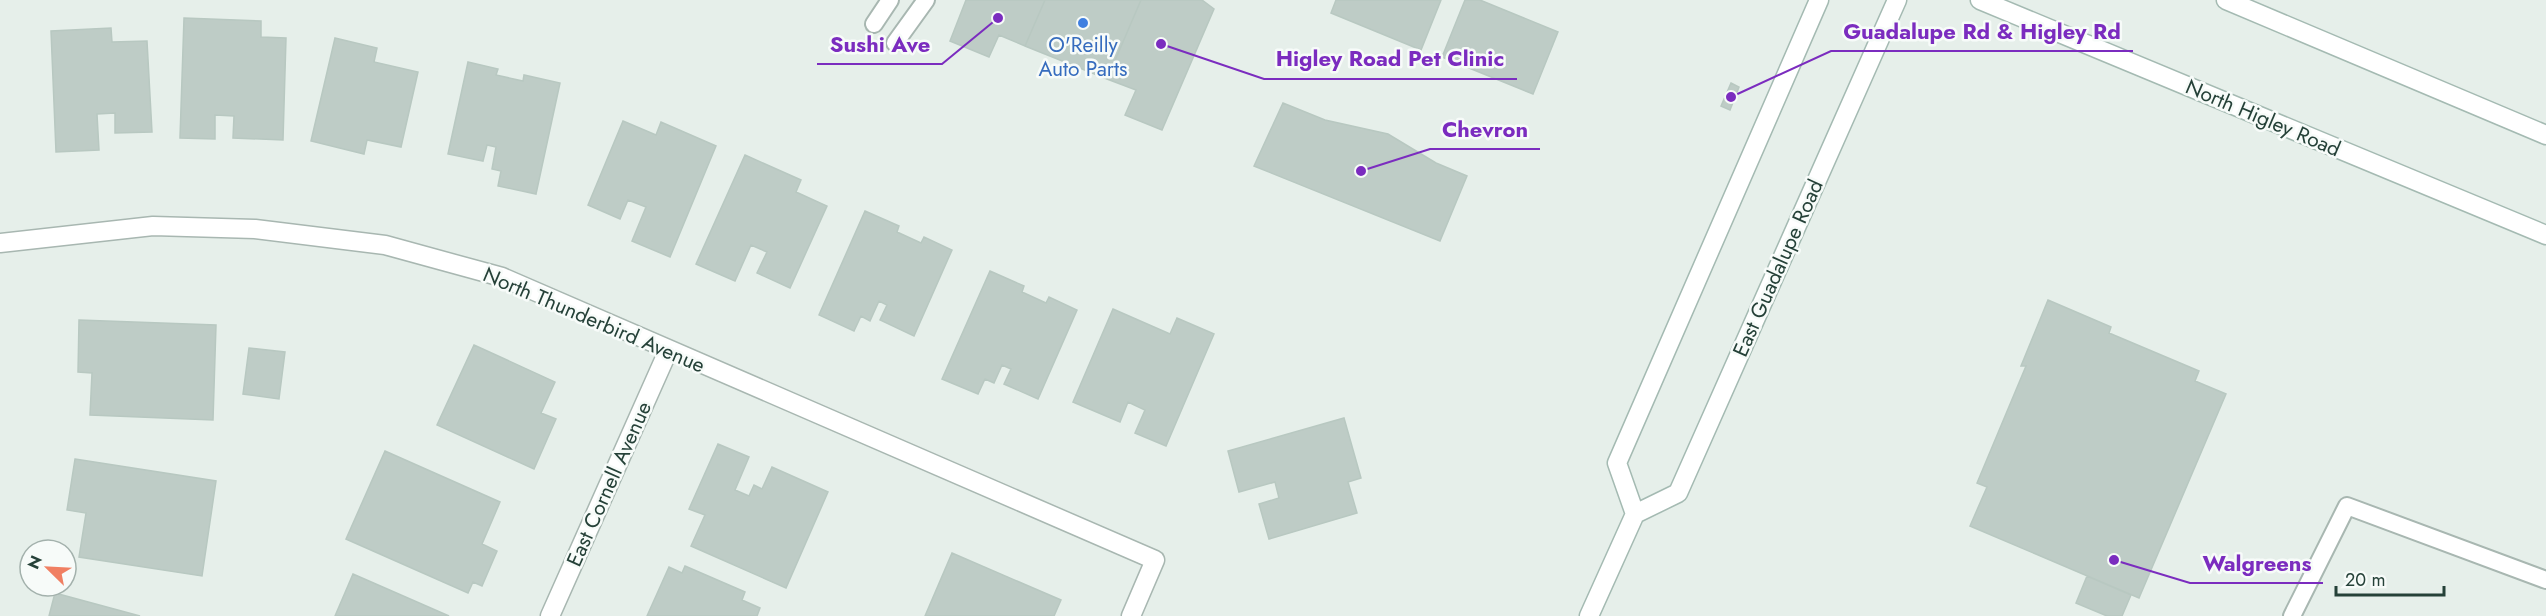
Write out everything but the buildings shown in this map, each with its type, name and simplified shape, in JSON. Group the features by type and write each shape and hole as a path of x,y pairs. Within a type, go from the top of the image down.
{"main road":[{"path":"1589,616 1635,514 1617,463 1819,0"},
{"name":"East Guadalupe Road","path":"1635,514 1678,493 1897,0"},
{"name":"North Higley Road","path":"1980,0 2546,235"},
{"path":"2226,0 2546,135"},
{"name":"North Thunderbird Avenue","path":"0,243 153,226 255,229 385,245 502,277 668,351 1155,560 1131,616"},
{"name":"East Cornell Avenue","path":"550,616 668,351"}],"lane":[{"path":"874,24 890,0"},
{"path":"895,43 926,0"},
{"path":"2292,616 2347,506 2546,580"}],"place":[{"name":"Sushi Ave","path":"998,18"},
{"name":"O'Reilly Auto Parts","path":"1083,23"},
{"name":"Higley Road Pet Clinic","path":"1161,44"},
{"name":"Guadalupe Rd & Higley Rd","path":"1731,97"},
{"name":"Chevron","path":"1361,171"},
{"name":"Walgreens","path":"2114,560"}]}
